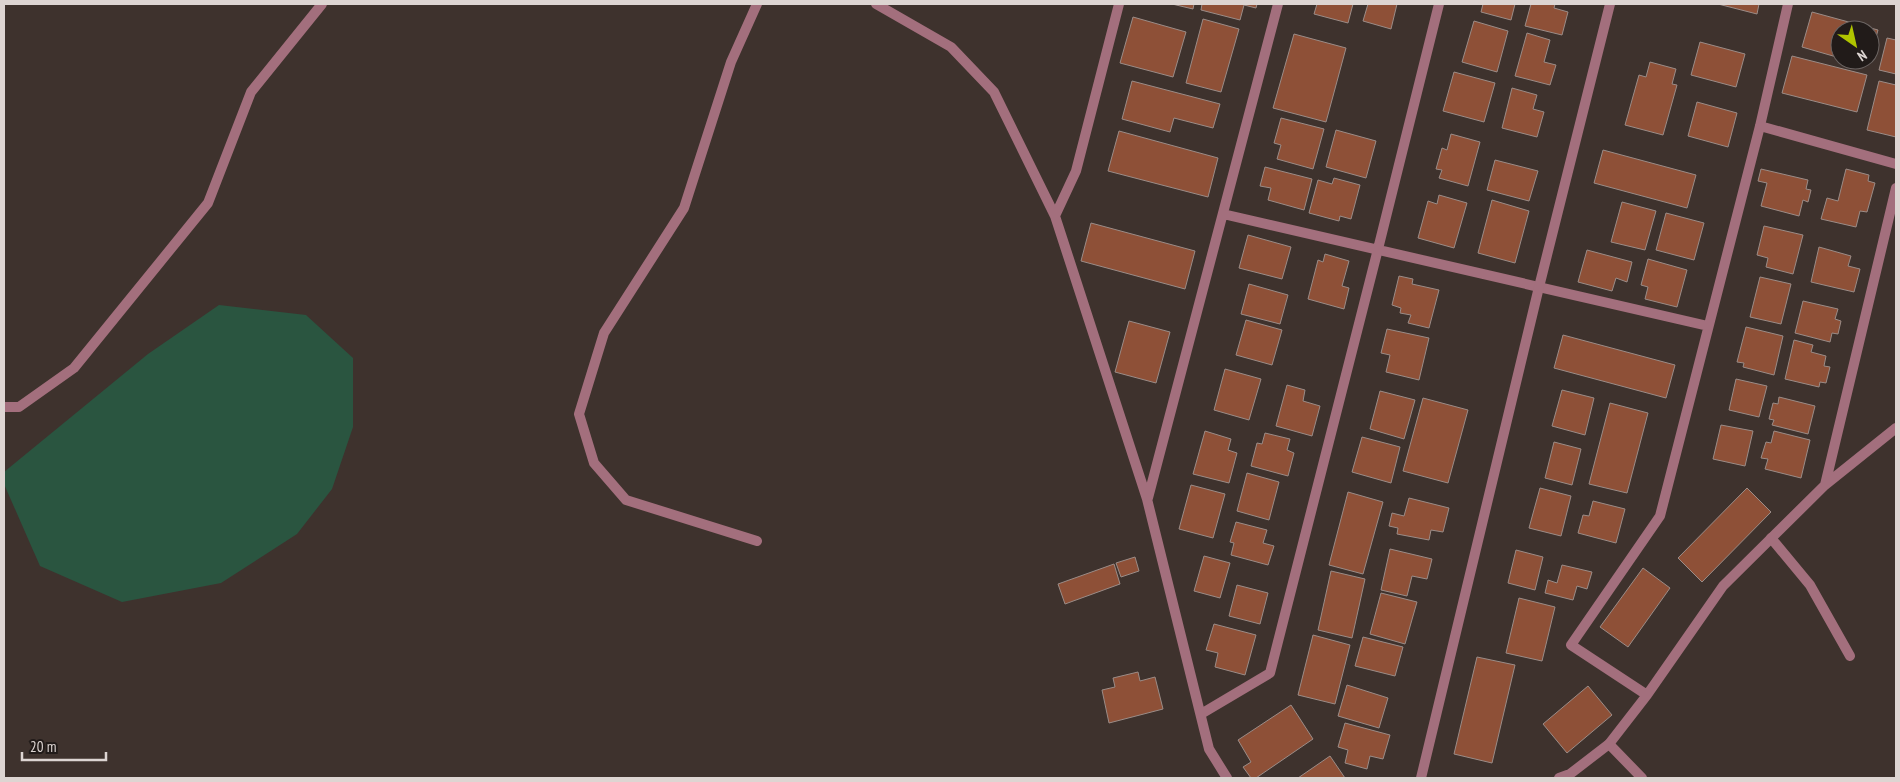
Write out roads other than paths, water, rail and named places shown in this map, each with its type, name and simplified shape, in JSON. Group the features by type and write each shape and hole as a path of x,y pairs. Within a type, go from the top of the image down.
{"street":[{"path":"4,407 19,407 74,368 208,203 251,92 322,4"},
{"path":"757,4 731,62 684,208 604,333 580,414 594,463 626,500 757,541"},
{"path":"876,4 951,47 994,92 1055,216 1147,500 1194,689 1202,714 1209,749 1227,778"},
{"path":"1055,216 1076,171 1120,4"},
{"path":"1147,500 1278,4"},
{"path":"1202,714 1270,673 1439,4"},
{"path":"1421,778 1539,287 1610,4"},
{"path":"1647,695 1571,645 1660,516 1760,126 1788,4"},
{"path":"1760,126 1896,164"},
{"path":"1825,485 1896,188"},
{"path":"1223,214 1708,326"},
{"path":"1559,778 1570,774 1609,744 1647,695 1723,586 1825,485 1896,428"},
{"path":"1771,538 1810,585 1850,656"},
{"path":"1609,744 1642,778"}]}
